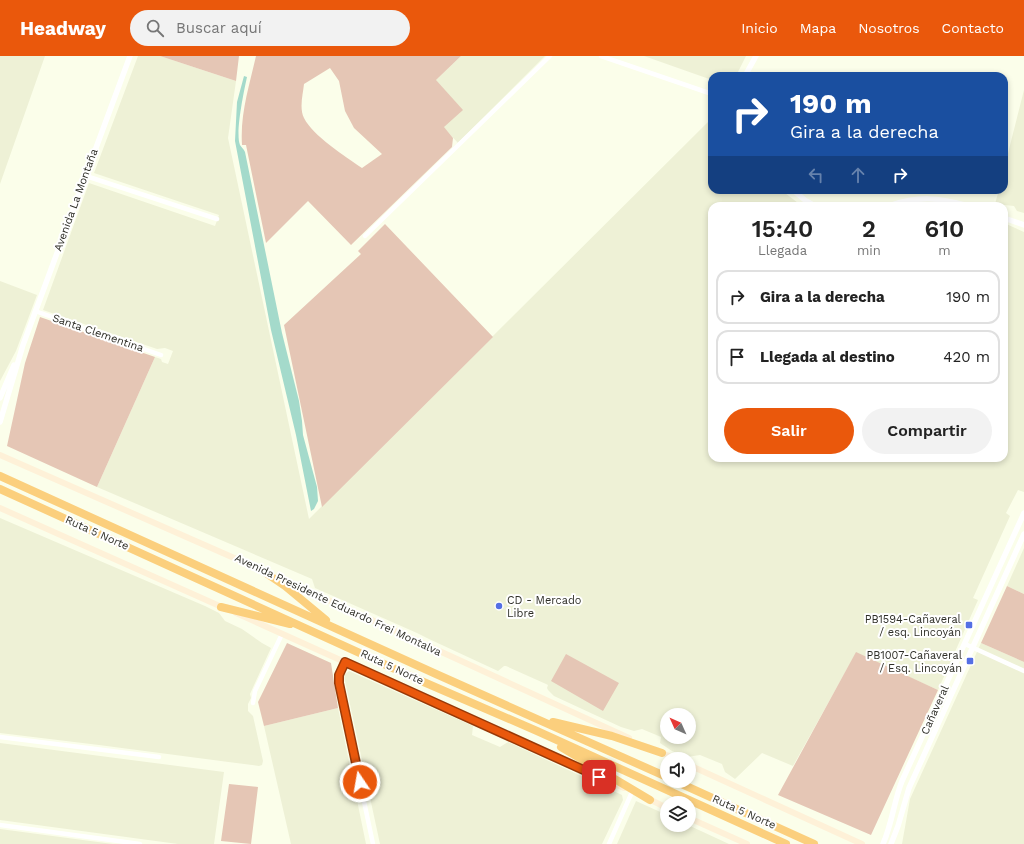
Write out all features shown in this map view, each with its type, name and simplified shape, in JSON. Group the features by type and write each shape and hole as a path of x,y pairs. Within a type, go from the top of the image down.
{"highway":[{"name":"Ruta 5 Norte","path":"0,476 660,775"},
{"name":"Ruta 5 Norte","path":"0,489 419,680 537,731 786,844"},
{"path":"263,571 342,631"},
{"path":"221,606 279,622 304,627"},
{"path":"531,716 612,736 660,752"},
{"path":"537,731 650,800"},
{"name":"Ruta 5 Norte","path":"690,788 814,844"}],"main road":[{"name":"Avenida Presidente Eduardo Frei Montalva","path":"0,454 263,571 660,752"},
{"path":"0,508 221,606 660,805"},
{"path":"0,511 10,512"},
{"path":"696,768 862,844"},
{"path":"696,821 746,844"}],"street":[{"name":"Avenida La Montaña","path":"0,422 23,345 35,311 130,56"},
{"path":"365,236 550,56"},
{"path":"601,56 708,93"},
{"path":"747,72 756,56"},
{"path":"86,176 217,219"},
{"path":"798,194 809,202"},
{"path":"899,202 927,198 956,202"},
{"path":"1008,219 1024,225"},
{"name":"Santa Clementina","path":"35,311 161,355"},
{"name":"Avenida La Montaña","path":"0,398 23,345"},
{"name":"Cañaveral","path":"883,844 902,781 1024,513"},
{"name":"Cañaveral","path":"892,844 909,788 1024,534"},
{"path":"253,703 255,691 282,634"},
{"path":"965,644 1024,671"},
{"path":"345,662 339,675 339,683 373,844"},
{"path":"0,737 159,757"},
{"path":"609,844 632,792"},
{"path":"0,825 140,844"}],"shaded area":[{"path":"0,56 45,56 0,184"},
{"path":"138,56 160,56 236,81 228,138 309,519 708,122 708,194 786,194 797,202 708,202 708,462 1008,462 1008,225 1024,232 1024,492 1018,490 1006,513 1010,516 973,598 978,600 938,690 856,653 793,766 762,753 735,779 725,772 722,764 700,755 696,756 696,752 674,752 662,744 696,744 696,708 660,708 660,737 642,729 634,731 621,727 554,696 548,690 548,685 546,684 506,666 498,671 315,588 312,579 97,487 155,357 168,364 173,351 165,348 157,349 43,310 89,183 215,226 219,215 94,173"},
{"path":"160,56 239,56 236,81"},
{"path":"256,56 461,56 436,80 463,110 444,127 453,138 452,147 351,245 308,201 266,243 246,145 242,145 242,122","holes":["330,68 339,81 345,111 354,128 382,154 362,168 322,139 314,132 304,118 302,110 304,84"]},
{"path":"461,56 545,56 458,143 444,128 436,80"},
{"path":"644,56 746,56 738,72 708,72 708,79"},
{"path":"1024,90 1024,213 1017,211 1014,206 1008,205 1008,202 996,202 998,194 1008,194 1008,153"},
{"path":"385,224 493,337 322,507 284,325 361,254 358,251"},
{"path":"0,281 37,295 16,351 0,381"},
{"path":"40,317 155,357 97,487 7,446 25,363"},
{"path":"0,518 205,606 219,613 225,621 242,629 271,648 250,694 251,698 248,704 248,711 253,716 263,761 262,765 259,766 0,733"},
{"path":"1024,548 1024,594 1007,586"},
{"path":"1007,586 1024,594 1024,662 981,643"},
{"path":"287,643 331,663 338,708 264,726 258,702"},
{"path":"981,643 1024,662 1024,844 902,844 910,799"},
{"path":"856,652 938,690 871,835 778,795"},
{"path":"566,654 619,683 603,711 551,681"},
{"path":"349,671 473,726 472,735 500,747 508,742 622,795 623,800 602,844 380,844 345,681 344,675"},
{"path":"338,708 366,844 291,844 264,726"},
{"path":"0,743 224,772 214,844 178,844 0,820"},
{"path":"229,784 258,787 251,844 221,841"},
{"path":"636,801 660,812 660,832 696,832 696,829 729,844 617,844"},
{"path":"0,829 113,844 0,844"}],"water":[{"path":"244,76 247,77 240,112 239,139 240,145 245,152 282,333 299,401 303,435 317,487 318,501 314,509 311,511 296,435 271,330 235,141 237,102"}],"place":[{"name":"CD - Mercado Libre","path":"499,606"},
{"name":"PB1594-Cañaveral / esq. Lincoyán","path":"969,625"},
{"name":"PB1007-Cañaveral / Esq. Lincoyán","path":"970,661"}],"route":[{"path":"360,782 339,683 339,675 345,662 599,777"}]}
